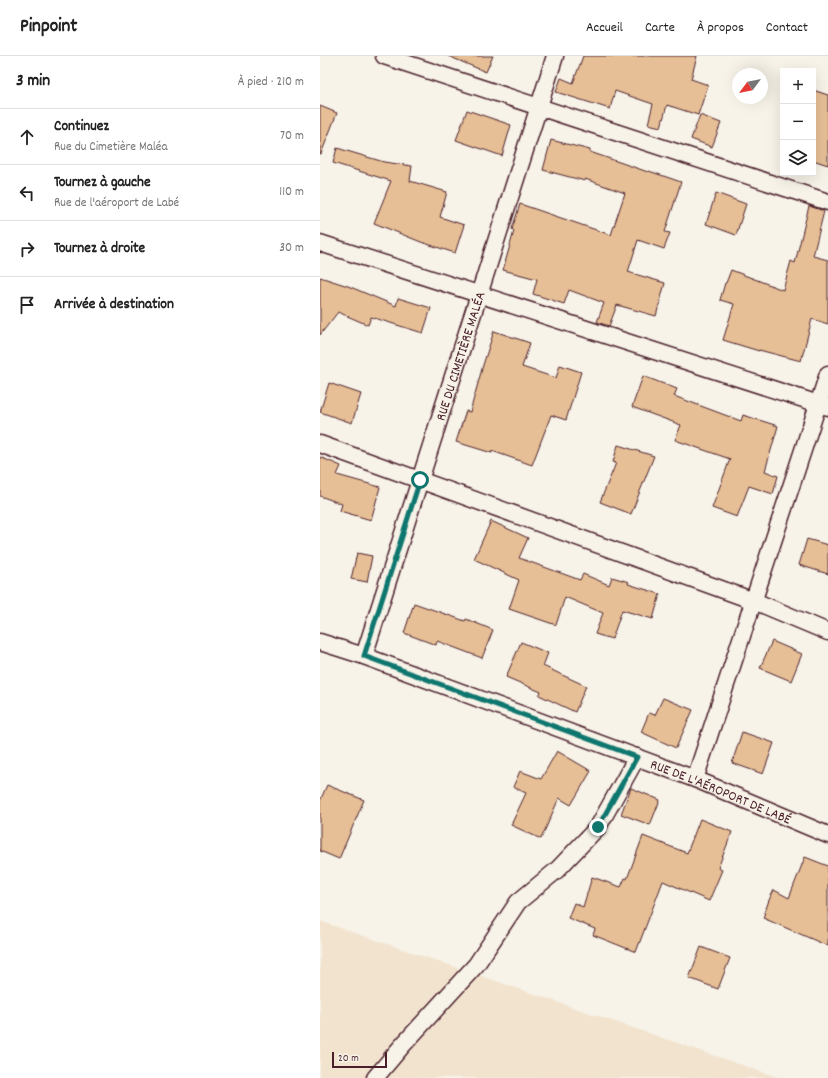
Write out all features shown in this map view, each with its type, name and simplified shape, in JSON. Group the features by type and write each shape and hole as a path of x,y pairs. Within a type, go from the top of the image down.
{"street":[{"path":"384,56 828,202"},
{"name":"RUE DU CIMETIÈRE MALÉA","path":"364,656 555,56"},
{"path":"320,243 823,406"},
{"path":"695,779 754,601 823,406 828,374"},
{"path":"320,444 754,601 828,632"},
{"name":"RUE DE L'AÉROPORT DE LABÉ","path":"320,642 364,656 695,779 828,835"},
{"path":"375,1078 476,965 518,902 557,870 598,827 637,757"}],"shaded area":[{"path":"320,921 780,1078 320,1078"}],"building":[{"path":"448,56 493,56 486,72"},
{"path":"583,56 697,56 691,79 708,85 698,115 667,105 661,127 648,124 653,104 615,91 610,109 556,92 561,78 573,83"},
{"path":"816,91 828,95 828,165 816,161"},
{"path":"320,106 337,113 321,154 320,154"},
{"path":"467,110 511,125 502,156 456,140"},
{"path":"700,115 721,123 712,147 691,139"},
{"path":"551,140 590,150 590,152 681,182 665,232 670,233 664,249 638,240 628,272 665,283 656,316 617,305 609,326 597,322 604,303 569,290 564,304 533,294 537,279 503,270 514,231 512,229 520,204 611,235 625,193 585,179 585,181 543,170"},
{"path":"337,148 384,162 412,166 410,181 447,192 440,217 464,225 455,253 421,242 374,223 391,181 333,163"},
{"path":"716,193 746,204 736,235 706,224"},
{"path":"809,206 824,211 813,256 828,260 828,324 812,319 801,361 759,351 723,340 734,304 720,300 731,270 783,290 791,261 795,263"},
{"path":"320,277 348,286 396,306 398,298 431,308 423,333 371,317 368,325 338,312 320,335"},
{"path":"494,331 530,343 522,367 556,378 560,365 581,372 566,420 551,415 532,465 492,451 492,453 456,442 466,411 470,412"},
{"path":"643,376 677,389 674,396 741,421 743,415 778,426 765,471 778,476 773,494 749,486 737,517 712,508 730,459 675,440 681,425 632,407"},
{"path":"329,383 361,394 352,423 320,412"},
{"path":"618,445 654,456 631,514 600,502 616,463 613,462"},
{"path":"320,457 341,466 337,475 380,487 371,520 340,511 342,504 320,496"},
{"path":"491,521 528,538 519,558 580,580 583,574 609,585 612,577 629,582 628,584 660,594 653,619 622,610 612,639 595,634 603,613 565,597 556,625 509,609 519,580 474,559"},
{"path":"807,539 828,545 828,574 799,565"},
{"path":"357,553 372,556 367,582 351,579"},
{"path":"414,603 465,621 466,619 493,630 482,658 437,641 436,645 404,633"},
{"path":"772,641 802,654 791,681 760,668"},
{"path":"521,642 548,653 543,666 586,686 575,712 539,695 541,692 506,677"},
{"path":"663,698 693,710 676,748 641,732 649,713 655,715"},
{"path":"742,732 774,743 763,774 732,763"},
{"path":"557,751 591,771 571,805 559,798 541,839 511,825 526,793 513,787 520,771 541,779"},
{"path":"327,785 364,800 339,859 320,851 320,801"},
{"path":"631,788 660,800 650,825 621,814"},
{"path":"700,819 732,832 718,868 722,870 709,901 663,881 636,952 593,935 595,929 568,918 574,903 583,907 592,877 621,887 625,878 627,879 643,836 687,853"},
{"path":"805,857 828,866 828,946 763,918 774,890 789,898"},
{"path":"701,947 730,958 718,989 689,978"}],"route":[{"path":"420,480 364,656 637,757 598,827"}]}
